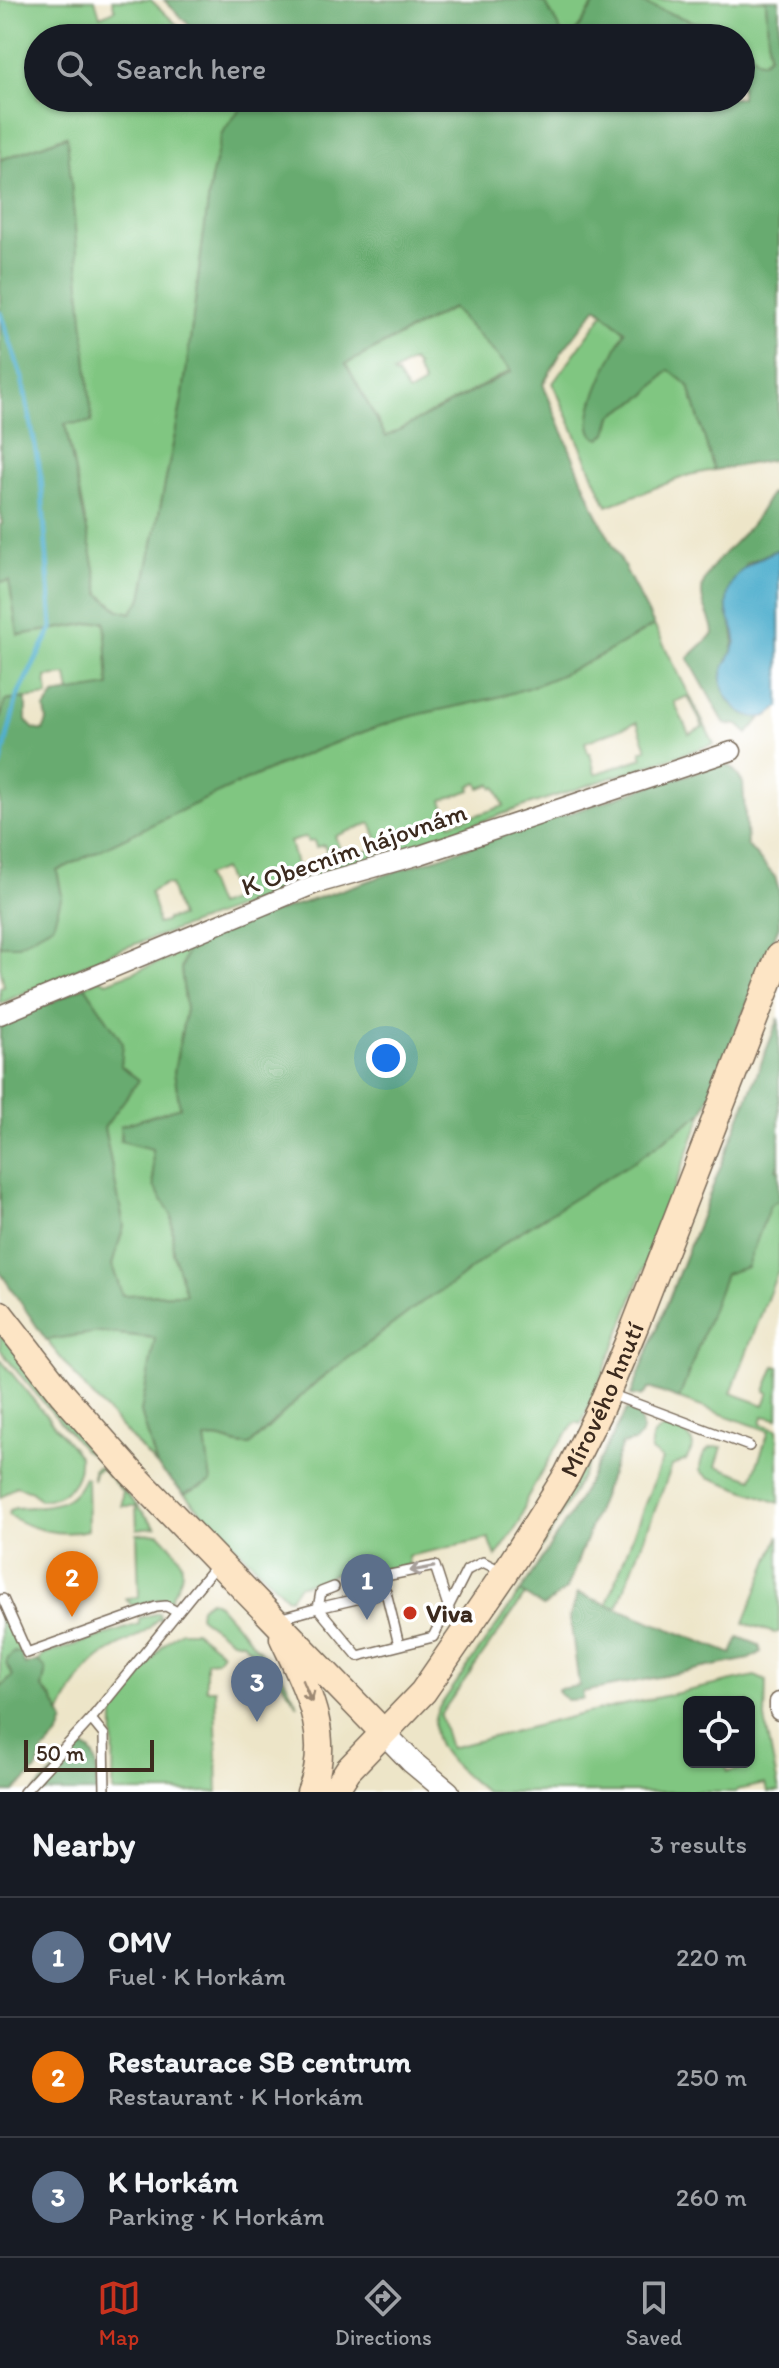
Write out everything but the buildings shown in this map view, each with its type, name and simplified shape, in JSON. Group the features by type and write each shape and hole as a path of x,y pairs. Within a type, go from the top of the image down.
{"main road":[{"name":"Mírového hnutí","path":"334,1792 348,1770 423,1692 505,1573 567,1475 607,1393 779,956"},
{"path":"0,1314 63,1395 131,1472 383,1732"},
{"path":"274,1620 311,1699 320,1730 319,1761 310,1792"}],"street":[{"name":"K Obecním hájovnám","path":"0,1015 313,885 420,855 732,751"},
{"path":"779,1702 779,1711"},
{"path":"383,1732 448,1792"}],"lane":[{"path":"607,1393 749,1446"},
{"path":"24,1792 91,1719 218,1562"},
{"path":"318,1608 358,1656 433,1637 467,1570 483,1562 505,1573"},
{"path":"365,1580 435,1566 449,1609"},
{"path":"318,1608 321,1592 334,1587"},
{"path":"274,1620 386,1592 399,1645"},
{"path":"3,1599 27,1653 156,1607 164,1606 177,1612"},
{"path":"91,1719 104,1735 105,1792"}],"green space":[{"path":"0,0 95,0 100,16 115,10 112,0 151,0 176,24 24,24 24,112 238,112 222,133 211,179 183,395 142,598 131,613 119,610 100,594 65,423 91,422 66,136 0,160"},
{"path":"164,0 535,0 546,4 557,24 188,24"},
{"path":"535,0 598,0 581,24 557,24 546,4"},
{"path":"598,0 633,0 707,24 582,24"},
{"path":"633,0 766,0 769,56 762,62 755,57 755,24 694,22"},
{"path":"766,0 779,0 779,198 776,205 779,217 779,459 714,470 689,386 669,370 646,395 612,416 607,433 601,439 592,433 592,407 605,371 625,331 597,307 561,353 543,384 595,510 654,625 599,657 541,683 408,717 351,736 265,771 140,830 57,871 62,896 53,925 18,945 0,945 0,721 5,701 26,698 26,721 34,729 43,731 47,721 45,709 54,695 109,686 105,621 18,635 9,581 0,582 0,160 67,136 92,422 65,424 100,594 119,610 131,613 142,598 183,395 211,179 222,133 238,112 755,112 755,57 763,62 769,56","holes":["452,308 512,371 386,437 346,364"]},
{"path":"453,308 512,370 386,437 346,364","holes":["412,361 418,367 424,384 408,393 397,374 393,373"]},
{"path":"604,313 625,331 593,401 610,425 612,416 646,395 669,370 689,386 714,470 689,475 607,506 553,383"},
{"path":"771,493 779,500 779,549 747,563 727,610 734,643 722,675 745,714 761,718 748,734 738,725 725,724 688,658 713,634 702,598 706,577 750,526"},
{"path":"9,580 19,635 106,621 109,687 70,693 67,675 46,677 48,696 5,701 0,721 0,582"},
{"path":"654,625 714,744 528,805 113,952 0,1004 0,987 4,986 0,945 18,945 62,896 57,871 307,754 394,721 541,683","holes":["688,696 703,727 689,734 674,702","637,722 647,749 641,751 643,758 595,774 585,742","478,783 480,788 491,784 493,788 496,787 504,806 450,824 442,800 471,790 470,786","371,823 380,846 352,857 349,850 341,852 335,836","306,837 308,842 314,841 316,847 324,845 332,865 299,877 290,842","223,869 229,883 237,881 243,896 217,906 205,876","165,884 170,885 180,917 157,924 150,892"]},
{"path":"723,764 732,767 743,783 747,845 775,877 779,891 779,926 703,1112 636,1160 512,1237 452,1284 422,1302 314,1384 250,1445 218,1438 205,1439 211,1482 184,1494 157,1466 141,1412 155,1338 100,1332 46,1340 0,1272 0,1027 85,986 123,1043 121,1066 139,1080 104,1128 124,1226 112,1265 122,1295 186,1294 173,1253 172,1216 154,1186 152,1149 121,1141 120,1126 180,1107 174,1072 186,1009 181,969 188,946 273,913"},
{"path":"188,946 181,969 186,1009 174,1072 180,1107 121,1141 152,1148 154,1186 172,1216 173,1253 187,1294 122,1295 112,1265 124,1226 104,1128 121,1066 85,986 100,979 107,982 171,958 176,950"},
{"path":"779,1018 779,1268 731,1393 764,1405 769,1393 765,1391 775,1366 779,1367 778,1419 763,1416 761,1424 777,1429 779,1503 708,1477 700,1471 705,1453 722,1447 716,1466 752,1479 769,1431 649,1388 642,1395 631,1395"},
{"path":"779,1018 779,1164 776,1169 779,1171 779,1200 770,1205 747,1267 725,1274 679,1399 649,1388 642,1395 631,1395"},
{"path":"703,1112 614,1347 581,1424 576,1422 555,1449 527,1498 520,1522 496,1557 489,1539 408,1556 409,1565 370,1574 368,1566 330,1575 298,1586 290,1598 184,1494 210,1482 205,1439 218,1438 250,1445 314,1384 422,1302 452,1284 511,1237 636,1160"},
{"path":"100,1332 156,1338 141,1412 157,1466 46,1340"},
{"path":"0,1333 106,1463 84,1450 16,1370 0,1349"},
{"path":"0,1359 79,1456 74,1481 57,1496 40,1500 32,1491 16,1486 0,1498"},
{"path":"627,1409 638,1416 641,1433 635,1442 622,1444 567,1589 543,1607 520,1592 570,1515"},
{"path":"607,1418 612,1420 549,1537 485,1627"},
{"path":"665,1428 686,1435 693,1447 686,1460 672,1466 617,1608 607,1604 662,1459 651,1451 652,1440"},
{"path":"97,1467 103,1468 156,1527 137,1529 136,1506 122,1506 122,1491 101,1468 95,1472 93,1480 93,1470"},
{"path":"84,1477 87,1479 88,1530 67,1533 47,1531 8,1515 15,1508 46,1506 65,1500 79,1487"},
{"path":"159,1533 181,1561 179,1582 171,1600 131,1605 126,1598 139,1597 137,1534"},
{"path":"779,1535 779,1632 774,1633 744,1623"},
{"path":"520,1592 525,1595 440,1715 450,1748 578,1715 755,1676 766,1681 765,1719 779,1792 767,1792 765,1784 736,1792 485,1792 446,1756 439,1746 434,1722 438,1709"},
{"path":"578,1593 732,1654 739,1637 759,1645 761,1652 749,1659 583,1692 583,1699 567,1700 558,1689 579,1686 570,1617"},
{"path":"0,1600 21,1654 14,1652 8,1667 13,1676 0,1688"},
{"path":"210,1600 218,1604 283,1677 298,1705 282,1683 243,1642 232,1640 202,1619 200,1607"},
{"path":"159,1613 161,1620 158,1618 141,1634 91,1665 61,1713 42,1688 46,1669 38,1661 43,1655 139,1624 139,1618"},
{"path":"181,1631 195,1631 222,1652 217,1660 206,1661 206,1689 215,1689 218,1792 113,1792 116,1706 161,1648"},
{"path":"14,1652 21,1654 25,1665 38,1661 46,1669 42,1688 52,1698 64,1721 59,1735 43,1752 37,1769 14,1792 0,1792 0,1688 13,1676 6,1664"},
{"path":"81,1747 88,1749 95,1759 96,1792 34,1792 58,1768"}],"water":[{"path":"779,549 779,707 766,716 755,717 733,705 722,682 723,670 736,640 727,598 730,587 742,570"}],"waterway":[{"path":"0,313 22,378 41,477 52,628 17,697 0,768"}],"place":[{"name":"Viva","path":"410,1613"},
{"name":"Restaurace SB centrum","path":"72,1617"},
{"name":"OMV","path":"367,1620"},
{"name":"K Horkám","path":"257,1722"}]}
